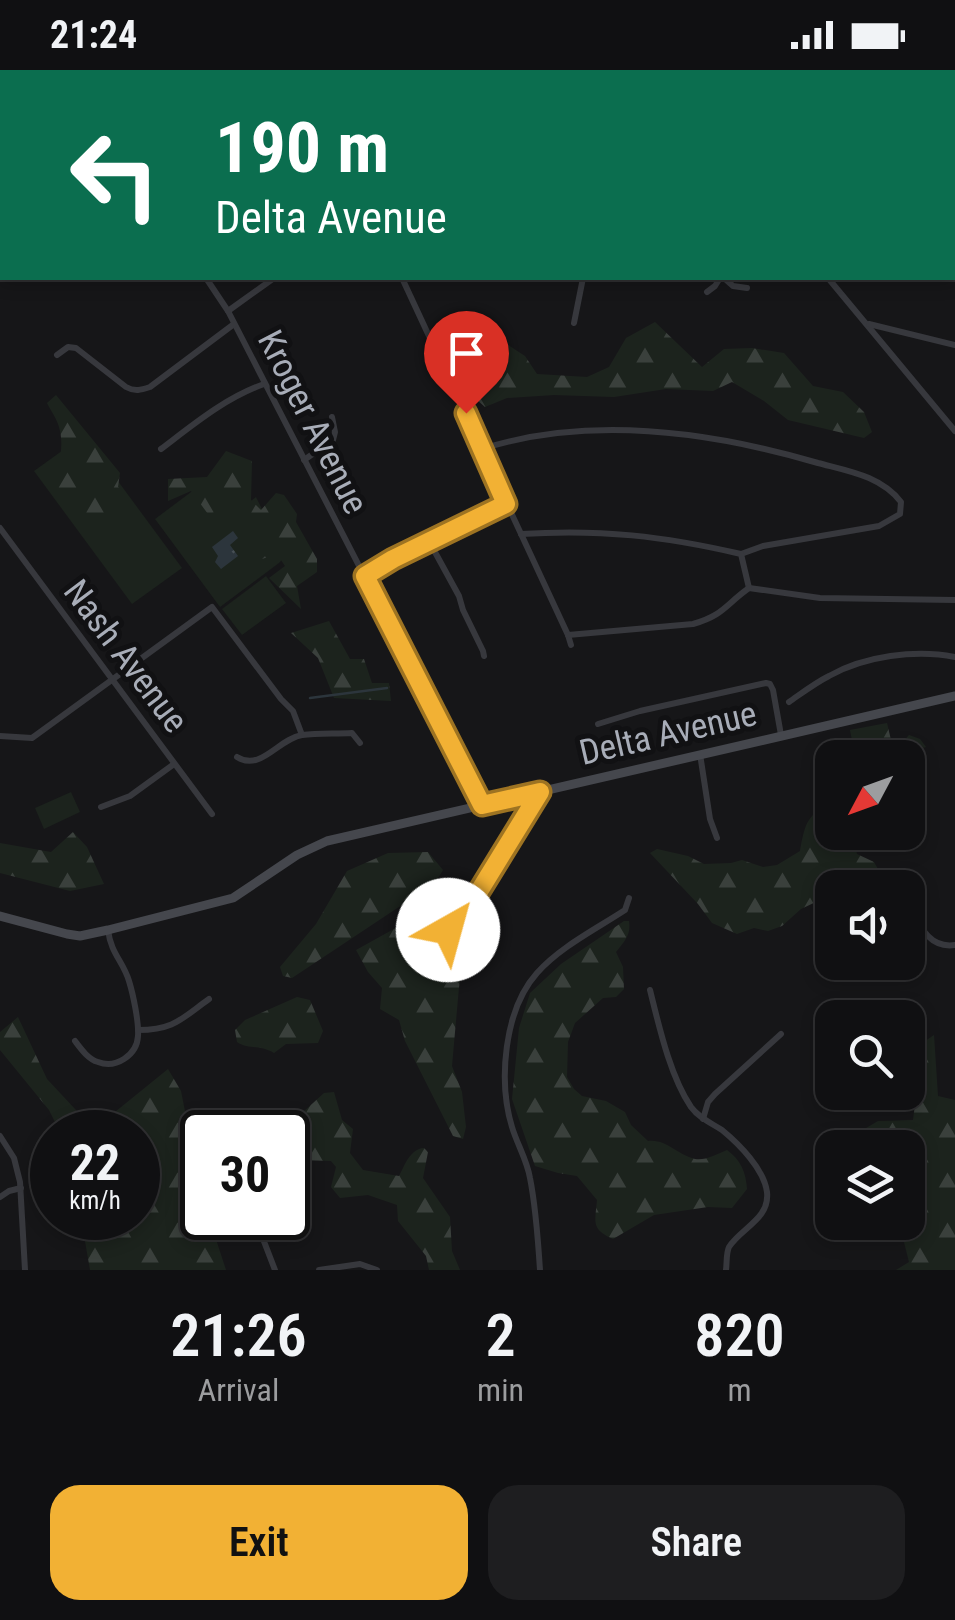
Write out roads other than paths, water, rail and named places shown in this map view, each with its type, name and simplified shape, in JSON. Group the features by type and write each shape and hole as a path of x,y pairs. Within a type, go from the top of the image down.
{"main road":[{"name":"Delta Avenue","path":"0,916 80,936 108,930 234,898 296,854 326,840 954,699"}],"street":[{"name":"Kroger Avenue","path":"207,280 228,311 482,805"},
{"path":"228,311 271,280"},
{"path":"403,280 571,645"},
{"path":"574,323 584,280"},
{"path":"707,292 720,280"},
{"path":"725,280 747,288"},
{"path":"830,280 955,431"},
{"path":"865,323 955,344"},
{"path":"57,355 68,347 76,348 126,387 140,390 150,387 234,324"},
{"path":"161,449 216,408 264,384"},
{"path":"304,460 333,440 332,417"},
{"path":"482,449 536,436 586,432 715,440 868,477 896,496 902,506 900,514 879,526 764,546 741,554 622,533 521,534"},
{"path":"365,576 506,504"},
{"name":"Nash Avenue","path":"0,528 212,814"},
{"path":"430,542 459,596 484,656"},
{"path":"741,554 749,588"},
{"path":"568,635 693,624 722,613 749,588"},
{"path":"749,588 820,598 955,600"},
{"path":"0,736 32,738 212,607 280,699 294,711 302,736"},
{"path":"788,702 856,664 924,654 955,657"},
{"path":"598,724 762,683 770,684 774,690 781,736"},
{"path":"237,757 249,762 258,760 302,736 352,733 360,743"},
{"path":"700,754 710,819 718,838"},
{"path":"101,807 130,796 174,764"},
{"path":"448,930 459,924 540,792"},
{"path":"540,1270 530,1178 506,1100 506,1064 514,1012 526,987 544,966 624,910 629,898"},
{"path":"74,1042 93,1060 112,1064 130,1055 137,1043 128,978 110,947 108,930"},
{"path":"925,930 932,942 955,945"},
{"path":"650,990 670,1060 688,1103 741,1149 767,1190 763,1212 728,1250 726,1270"},
{"path":"138,1030 172,1026 209,1000"},
{"path":"702,1119 715,1094 781,1034"},
{"path":"0,1136 14,1158 20,1188 25,1270"},
{"path":"0,1197 20,1188"},
{"path":"263,1240 275,1270"},
{"path":"319,1270 360,1264 377,1270"}],"water":[{"path":"233,531 238,538 230,545 238,556 221,569 212,547"}],"waterway":[{"path":"310,698 387,688"}]}
